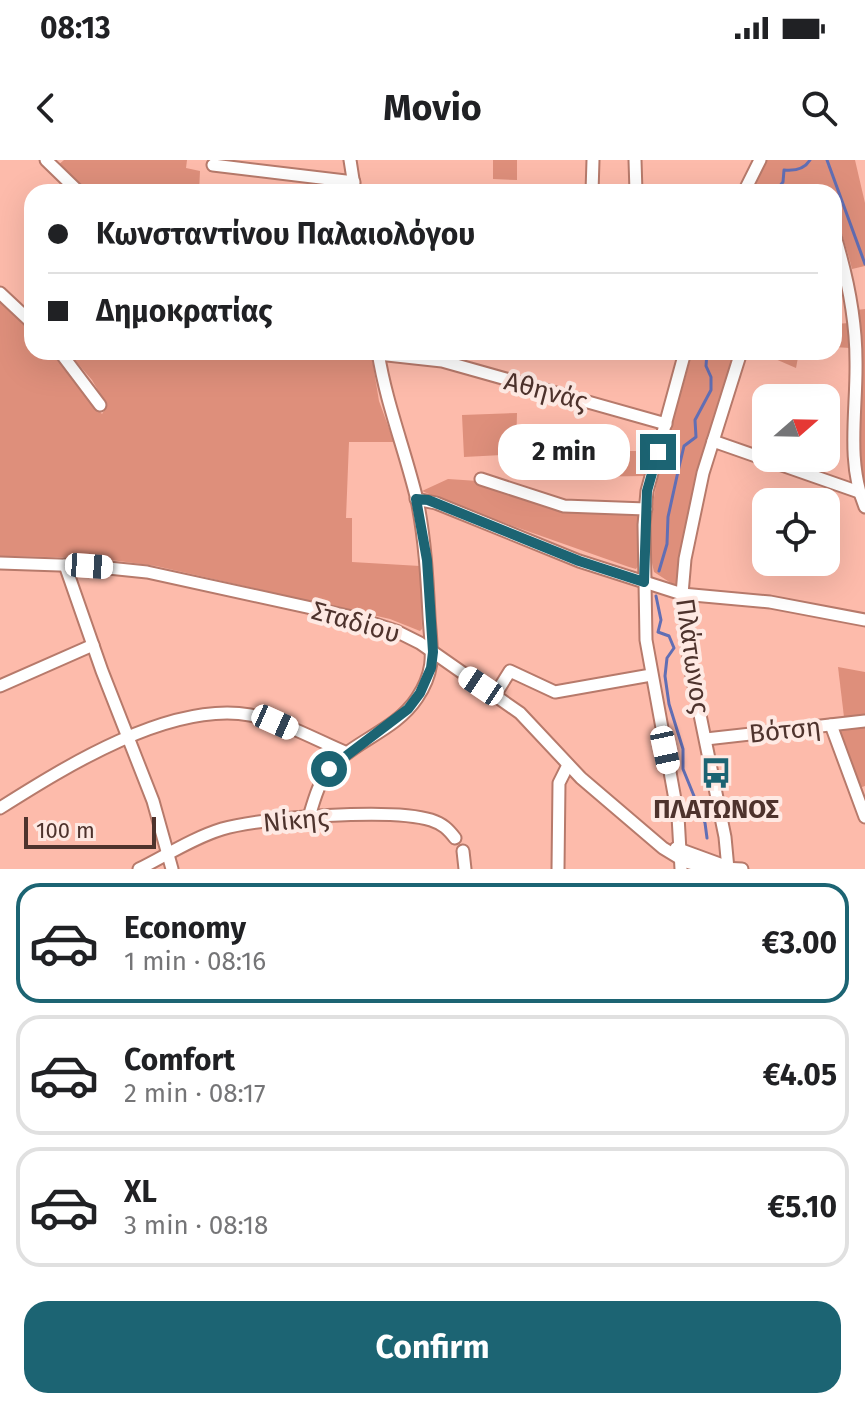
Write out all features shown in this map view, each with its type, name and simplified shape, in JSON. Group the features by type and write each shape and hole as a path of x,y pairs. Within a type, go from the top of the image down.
{"street":[{"path":"46,160 71,184"},
{"path":"350,160 354,184"},
{"path":"592,184 593,160"},
{"path":"635,160 636,184"},
{"path":"748,184 760,160"},
{"path":"213,165 335,184"},
{"path":"842,263 855,332 854,465 865,507"},
{"path":"0,293 24,316"},
{"path":"66,360 100,405"},
{"path":"309,817 325,775 347,753 387,727 411,706 430,673 433,652 427,560 416,499 386,396 379,360"},
{"name":"Αθηνάς","path":"456,360 666,424"},
{"path":"681,860 679,829 651,675 645,629 644,582 647,491 683,360"},
{"name":"Πλάτωνος","path":"721,868 725,837 690,666 682,594 688,544 703,473 738,360"},
{"path":"713,441 859,492"},
{"path":"481,479 564,506 646,509"},
{"path":"416,499 428,500 579,561 682,594 770,602 865,620"},
{"name":"Σταδίου","path":"0,563 147,572 357,618 396,631 433,652 527,720 568,765 663,848 681,860 742,869"},
{"path":"65,565 153,801 172,869"},
{"path":"0,686 93,645"},
{"path":"495,695 510,671 555,692 651,675"},
{"path":"0,808 130,738 211,714 248,714 275,722 347,753"},
{"name":"Βότση","path":"706,739 865,721"},
{"path":"831,725 865,817"},
{"path":"558,869 559,783 568,765"},
{"name":"Νίκης","path":"139,869 202,836 227,828 309,817 406,815 445,825 455,838"},
{"path":"663,840 675,835 679,829"},
{"name":"Σταδίου","path":"646,831 663,840 681,860"},
{"path":"463,851 465,869"}],"shaded area":[{"path":"64,160 187,160 186,168 200,171 199,184 78,184 57,166"},
{"path":"493,160 517,160 517,180 493,179"},
{"path":"765,160 855,160 865,203 865,266 852,269 842,234 842,184 753,184"},
{"path":"0,301 24,324 24,360 58,360 102,414 107,406 92,380 75,360 372,360 379,401 394,442 349,442 346,518 352,518 352,562 420,566 422,629 420,631 390,619 156,566 96,558 0,556"},
{"path":"865,309 865,494 859,480 857,310"},
{"path":"850,323 850,348 842,348 842,324"},
{"path":"690,360 733,360 699,468 677,587 654,572 650,547 651,520 661,463"},
{"path":"778,360 798,360 796,368"},
{"path":"517,413 516,451 653,451 645,476 574,477 502,455 464,457 462,415"},
{"path":"448,479 478,481 567,510 638,511 640,563 636,569 629,567 422,491"},
{"path":"838,667 865,672 865,715 844,717"},
{"path":"865,727 865,786 859,788 837,730"}],"waterway":[{"path":"781,184 784,170 798,169 810,160"},
{"path":"827,160 836,184"},
{"path":"842,201 865,264"},
{"path":"659,571 667,544 668,517 684,446 696,437 695,420 711,390 706,360"},
{"path":"656,596 661,620 658,632 669,636 674,648 667,658 665,676 669,704 683,749 683,769 705,823 707,838"}],"place":[{"name":"ΠΛΑΤΩΝΟΣ","path":"716,773"}],"route":[{"path":"329,769 408,709 420,693 431,668 433,652 427,560 416,499 428,500 579,561 644,582 647,491 658,452"}]}
